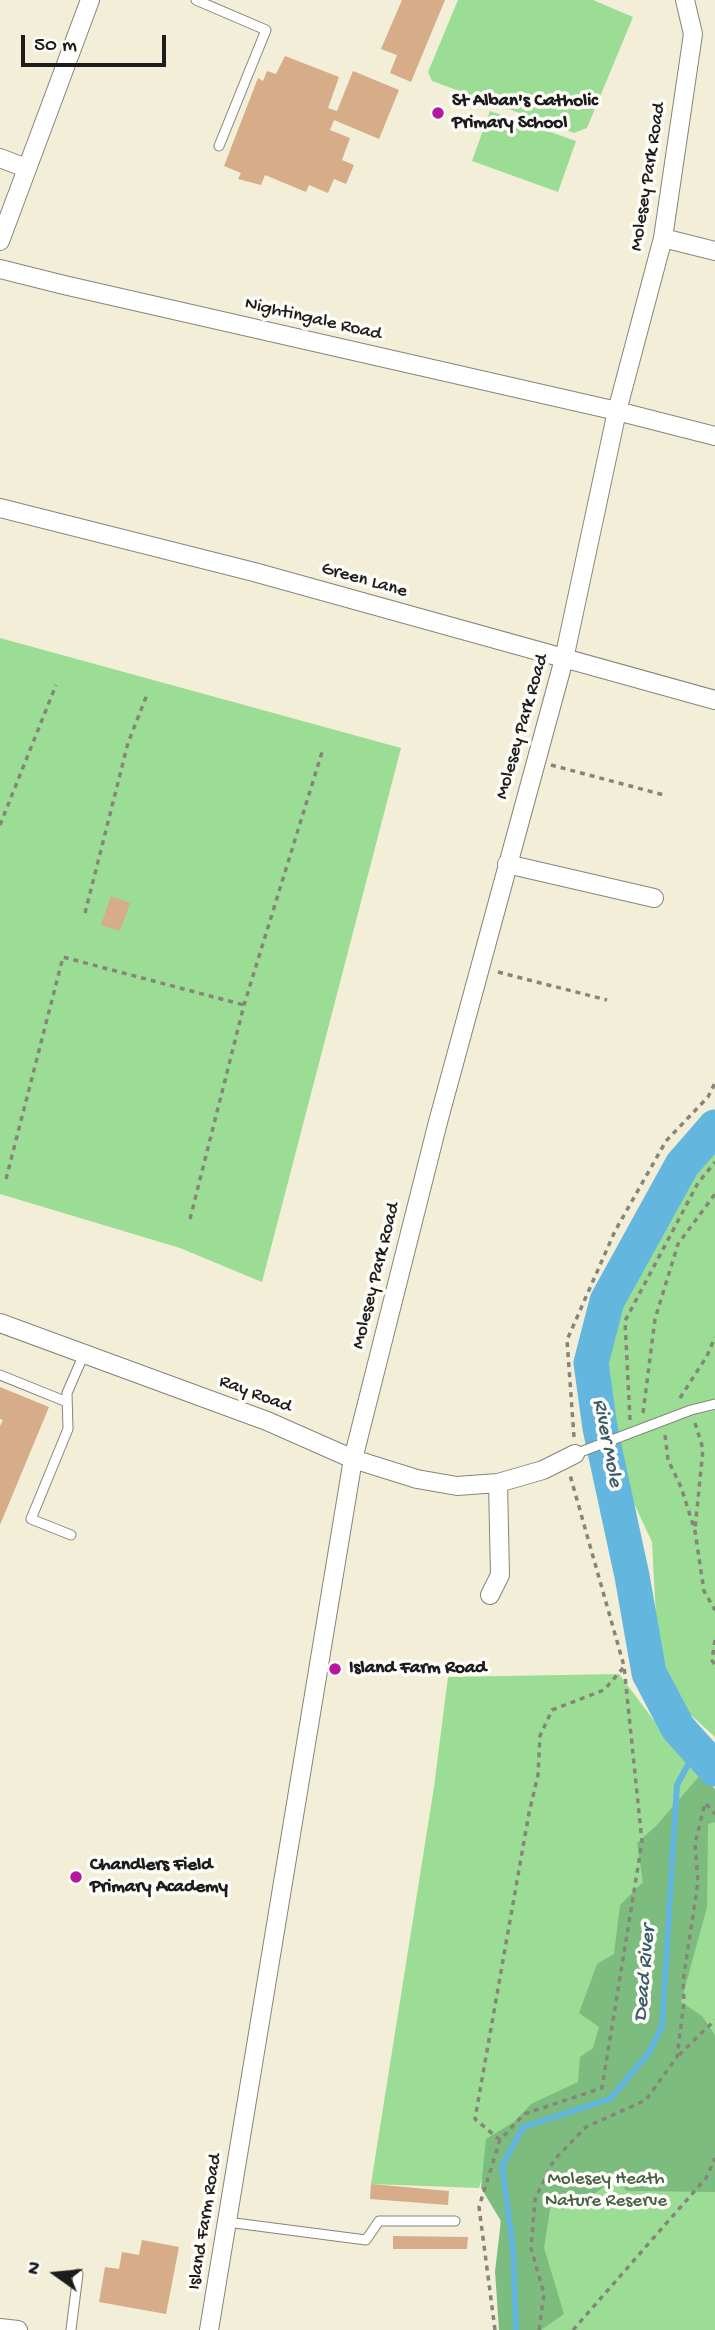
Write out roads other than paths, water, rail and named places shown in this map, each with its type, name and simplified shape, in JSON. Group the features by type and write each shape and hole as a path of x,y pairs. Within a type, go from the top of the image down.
{"street":[{"path":"0,241 90,0"},
{"name":"Molesey Park Road","path":"353,1459 479,968 564,659 617,411 663,238 693,34 685,0"},
{"path":"0,158 26,168"},
{"path":"663,238 715,251"},
{"name":"Nightingale Road","path":"0,269 715,436"},
{"name":"Green Lane","path":"0,508 254,572 715,700"},
{"path":"507,863 654,898"},
{"name":"Ray Road","path":"0,1323 267,1421 353,1459 417,1479 457,1486 498,1483 543,1470 570,1455"},
{"name":"Island Farm Road","path":"209,2330 353,1459"},
{"path":"490,1595 499,1575 498,1483"},
{"path":"0,2328 18,2330"}],"lane":[{"path":"196,0 266,30 219,146"},
{"path":"71,1535 31,1519 68,1429 67,1393 84,1354"},
{"path":"0,1376 67,1402"},
{"path":"570,1455 691,1410 715,1404"},
{"path":"227,2222 366,2240 379,2221 455,2221"},
{"path":"71,2330 78,2274"}],"waterway":[{"name":"River Mole","path":"715,1127 682,1165 607,1301 591,1363 600,1428 632,1576 649,1673 678,1728 715,1769"},
{"name":"Dead River","path":"516,2330 513,2248 502,2166 523,2127 610,2099 648,2054 662,2027 677,1785 696,1750"}],"place":[{"name":"St Alban's Catholic Primary School","path":"438,113"},
{"name":"Island Farm Road","path":"335,1669"},
{"name":"Chandlers Field Primary Academy","path":"76,1877"}],"park label":[{"name":"Molesey Heath Nature Reserve","path":"606,2191"}]}
